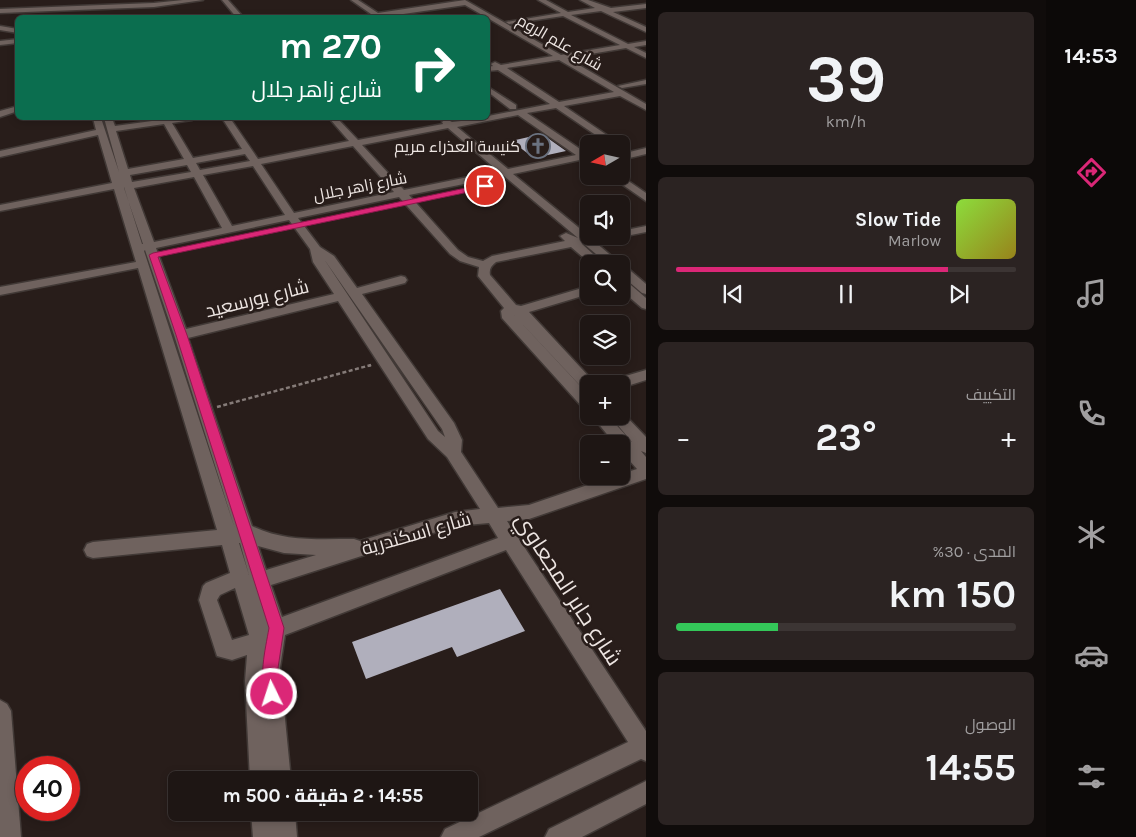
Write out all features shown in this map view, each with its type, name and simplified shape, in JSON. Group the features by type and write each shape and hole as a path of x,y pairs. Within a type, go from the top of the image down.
{"street":[{"path":"95,0 104,6"},
{"path":"1,9 11,11 104,6 156,8 200,0"},
{"path":"225,0 238,15"},
{"path":"354,0 376,15"},
{"path":"436,0 444,7"},
{"path":"541,0 646,51"},
{"path":"583,0 646,26"},
{"path":"590,0 646,30"},
{"path":"393,15 471,4"},
{"name":"شارع علم الروم","path":"471,4 489,15"},
{"path":"490,26 646,6"},
{"path":"11,11 16,15"},
{"path":"414,11 420,15"},
{"name":"شارع علم الروم","path":"490,15 552,53 560,54"},
{"name":"شارع علم الروم","path":"506,25 619,89 631,90 646,99"},
{"path":"0,30 15,36"},
{"path":"2,41 15,38"},
{"path":"560,54 568,56 646,38"},
{"path":"627,43 646,56"},
{"path":"491,64 627,43 646,43"},
{"path":"491,64 552,53"},
{"name":"شارع علم الروم","path":"568,56 646,108"},
{"path":"491,64 553,102 600,135"},
{"path":"490,113 619,89 646,82"},
{"path":"631,90 646,88"},
{"path":"490,90 580,153"},
{"path":"0,114 15,109"},
{"path":"490,111 516,109"},
{"path":"0,154 106,124 132,120"},
{"path":"106,124 175,120"},
{"name":"شارع جابر المجعاوي","path":"227,120 316,249 318,259 348,294 449,427 454,440 453,454"},
{"path":"335,120 454,252 464,259 484,266"},
{"path":"167,121 228,230"},
{"path":"123,181 196,173 252,158 354,140 442,121 588,255"},
{"path":"106,124 242,582 265,635 255,681 260,771"},
{"path":"630,147 646,143"},
{"path":"632,155 646,151"},
{"path":"632,155 646,164"},
{"path":"0,208 123,181 190,161 252,158"},
{"name":"شارع زاهر جلال","path":"144,254 580,159"},
{"name":"شارع زاهر جلال","path":"502,176 515,180 580,160"},
{"path":"515,180 580,234"},
{"path":"628,185 646,198"},
{"name":"شارع زاهر جلال","path":"144,254 228,230 295,221"},
{"path":"630,232 646,229"},
{"path":"580,242 492,259 484,266 483,273 486,280 516,310 580,393"},
{"path":"593,245 604,255"},
{"path":"0,291 144,254"},
{"path":"144,254 182,335 261,580 279,771"},
{"path":"630,275 643,284"},
{"name":"شارع بورسعيد","path":"182,335 401,280"},
{"path":"630,291 646,305"},
{"path":"516,310 580,292"},
{"name":"شارع جابر المجعاوي","path":"348,294 385,361 433,435 453,454 645,747"},
{"path":"554,357 580,379"},
{"path":"630,380 646,375"},
{"path":"606,425 643,473"},
{"path":"625,425 646,447"},
{"name":"شارع اسكندرية","path":"510,541 265,635 232,650 224,648 208,600 208,596 213,589 242,582 261,580 455,519 529,512 643,473"},
{"path":"93,550 229,538 246,534 290,546 365,547"},
{"path":"0,711 9,837"},
{"path":"453,837 645,747"},
{"path":"557,837 646,792"},
{"path":"264,821 265,837"},
{"path":"284,821 285,837"}],"path":[{"path":"206,410 385,361"}],"building":[{"name":"كنيسة العذراء مريم","path":"542,134 566,151 534,158 511,141"},
{"path":"500,589 525,631 457,657 452,647 366,679 352,642"}],"place":[{"name":"كنيسة العذراء مريم","path":"538,146"}],"route":[{"path":"272,694 270,668 276,643 276,628 182,335 153,255 485,186"}]}
